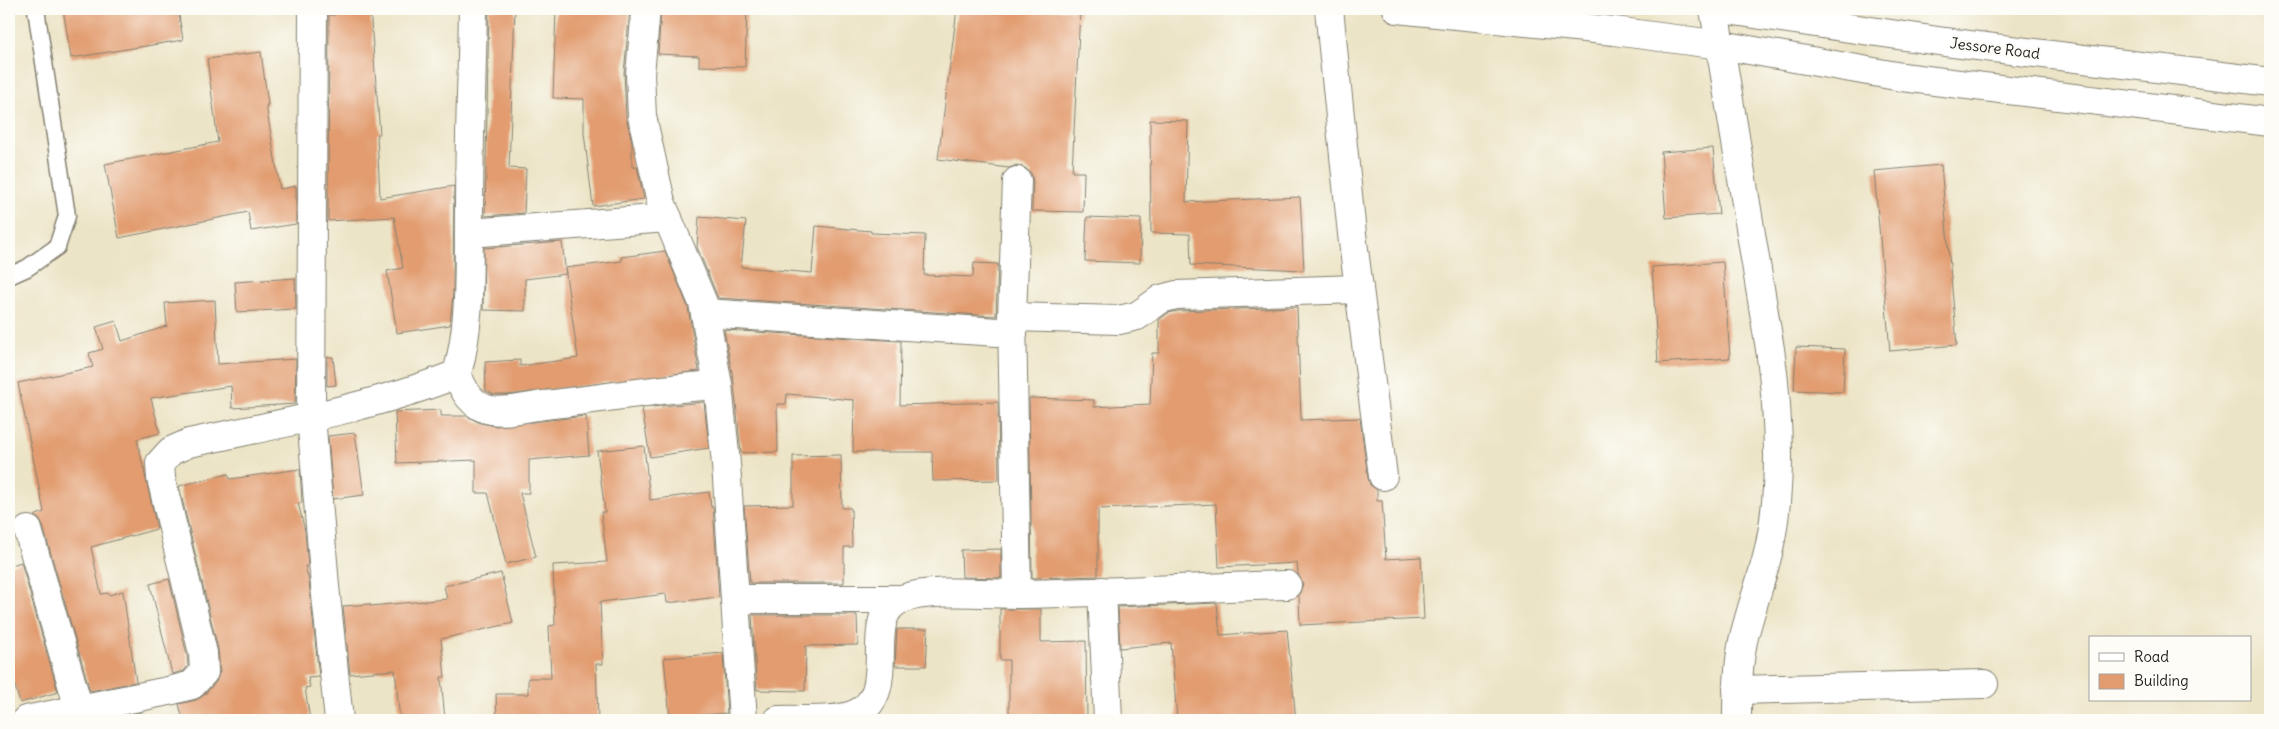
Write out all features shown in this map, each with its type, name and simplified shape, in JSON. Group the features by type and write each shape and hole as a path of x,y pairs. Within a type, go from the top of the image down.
{"main road":[{"path":"314,9 311,416 325,586 340,720"},
{"path":"473,9 469,312 464,349 457,374 463,391 475,404 491,410 579,402 682,387 718,385"},
{"path":"646,9 640,74 642,116 661,202 692,273 705,313 718,385 726,464 743,720"},
{"path":"1329,9 1359,289 1383,476"},
{"path":"1397,9 1614,31 1721,45 1902,77 2270,122"},
{"path":"1714,9 1768,340 1778,429 1773,524 1769,549 1743,642 1737,690 1737,720"},
{"name":"Jessore Road","path":"1721,9 1946,42 2270,82"},
{"path":"1017,181 1013,325 1017,594"},
{"path":"469,233 668,218"},
{"path":"705,313 1013,325 1119,320 1137,316 1161,299 1176,295 1359,289"},
{"path":"26,720 192,685 204,672 203,653 161,478 160,464 171,451 189,443 311,416 428,386 457,374"},
{"path":"28,530 79,709"},
{"path":"735,599 902,599 922,595 1017,594 1287,585"},
{"path":"1102,591 1108,720"},
{"path":"778,720 840,718 856,714 871,704 877,690 883,619 889,607 902,599"},
{"path":"1737,690 1984,684"}],"lane":[{"path":"9,276 27,268 57,247 68,216 36,9"}],"building":[{"path":"63,9 178,9 183,40 71,58"},
{"path":"336,9 370,9 380,134 377,134 380,198 454,186 453,293 450,325 397,333 387,271 403,268 394,217 328,221 329,15 335,15"},
{"path":"489,9 515,9 509,168 526,169 524,213 485,216"},
{"path":"556,9 630,9 624,73 626,117 632,142 632,167 637,167 644,199 593,206 584,133 584,99 553,98"},
{"path":"661,9 747,9 745,67 699,66 699,56 658,54"},
{"path":"957,9 1080,10 1072,172 1084,172 1083,212 1032,211 1033,181 1031,173 1017,165 1009,168 938,159"},
{"path":"261,52 268,105 266,105 280,189 296,186 296,224 251,231 248,212 119,238 105,164 218,142 207,59"},
{"path":"1150,120 1188,121 1186,202 1300,197 1304,270 1191,265 1190,234 1151,233"},
{"path":"1713,148 1719,214 1666,218 1661,152"},
{"path":"1941,165 1957,345 1890,351 1874,171"},
{"path":"699,217 746,221 741,267 812,273 816,226 871,231 871,233 925,235 924,275 973,277 974,263 998,264 996,316 718,298 697,247"},
{"path":"1087,217 1141,219 1140,263 1085,261"},
{"path":"562,242 566,274 525,279 525,311 483,310 484,248"},
{"path":"665,251 688,307 699,371 508,395 494,395 486,391 485,362 520,360 520,366 578,358 565,268 622,261 621,257"},
{"path":"1723,262 1730,358 1658,363 1652,267"},
{"path":"295,278 296,309 237,312 235,282"},
{"path":"215,300 218,364 296,359 295,404 232,408 231,386 151,398 160,433 137,439 157,529 91,547 101,594 108,593 109,595 123,591 136,682 90,691 43,526 39,519 34,516 44,512 18,383 93,367 89,353 103,349 96,327 116,321 122,341 167,326 165,303"},
{"path":"1297,307 1301,420 1360,418 1368,478 1370,485 1377,490 1377,501 1382,501 1386,559 1421,557 1424,619 1300,625 1299,595 1303,584 1298,574 1297,563 1219,567 1216,504 1098,509 1098,576 1032,578 1029,398 1094,400 1094,407 1150,404 1152,353 1159,353 1159,320 1168,313 1178,311"},
{"path":"724,330 901,341 900,405 998,402 999,480 933,481 932,452 853,452 854,400 787,394 786,404 777,404 778,452 741,453 734,383"},
{"path":"1796,347 1845,349 1843,392 1794,390"},
{"path":"327,357 333,357 336,385 327,386"},
{"path":"704,402 709,448 650,457 642,408"},
{"path":"441,410 441,416 467,416 480,423 496,426 586,416 589,455 529,460 529,493 520,493 536,557 506,564 488,493 476,493 476,460 397,463 395,412"},
{"path":"355,433 364,495 333,499 328,436"},
{"path":"644,446 650,500 709,492 711,507 713,507 719,597 667,603 666,594 600,602 603,664 596,664 598,720 497,720 496,694 528,694 528,678 551,678 549,626 555,625 553,565 607,562 601,512 605,512 597,451"},
{"path":"841,455 842,508 851,508 852,547 844,547 844,583 750,583 744,506 793,505 793,456"},
{"path":"300,469 302,503 298,503 305,531 308,566 305,566 309,581 319,677 308,678 310,687 305,688 310,720 183,720 179,704 196,700 203,696 216,682 220,671 218,649 179,486 228,474 230,479"},
{"path":"1001,549 1001,578 962,577 961,550"},
{"path":"21,562 58,692 20,703 9,666 9,566"},
{"path":"501,573 513,623 441,639 445,677 441,677 445,720 400,720 395,670 350,674 343,606 370,604 370,606 447,599 444,586"},
{"path":"169,579 188,666 184,671 172,674 150,584"},
{"path":"1217,603 1220,635 1287,630 1296,720 1177,720 1171,643 1120,648 1118,607"},
{"path":"1000,609 1041,609 1041,642 1086,641 1087,720 1009,720 1009,660 1000,660"},
{"path":"752,615 857,615 858,645 806,646 805,691 757,690"},
{"path":"897,629 928,629 926,666 895,666"},
{"path":"723,653 727,713 670,718 664,658"},
{"path":"141,712 142,720 103,720"}]}
